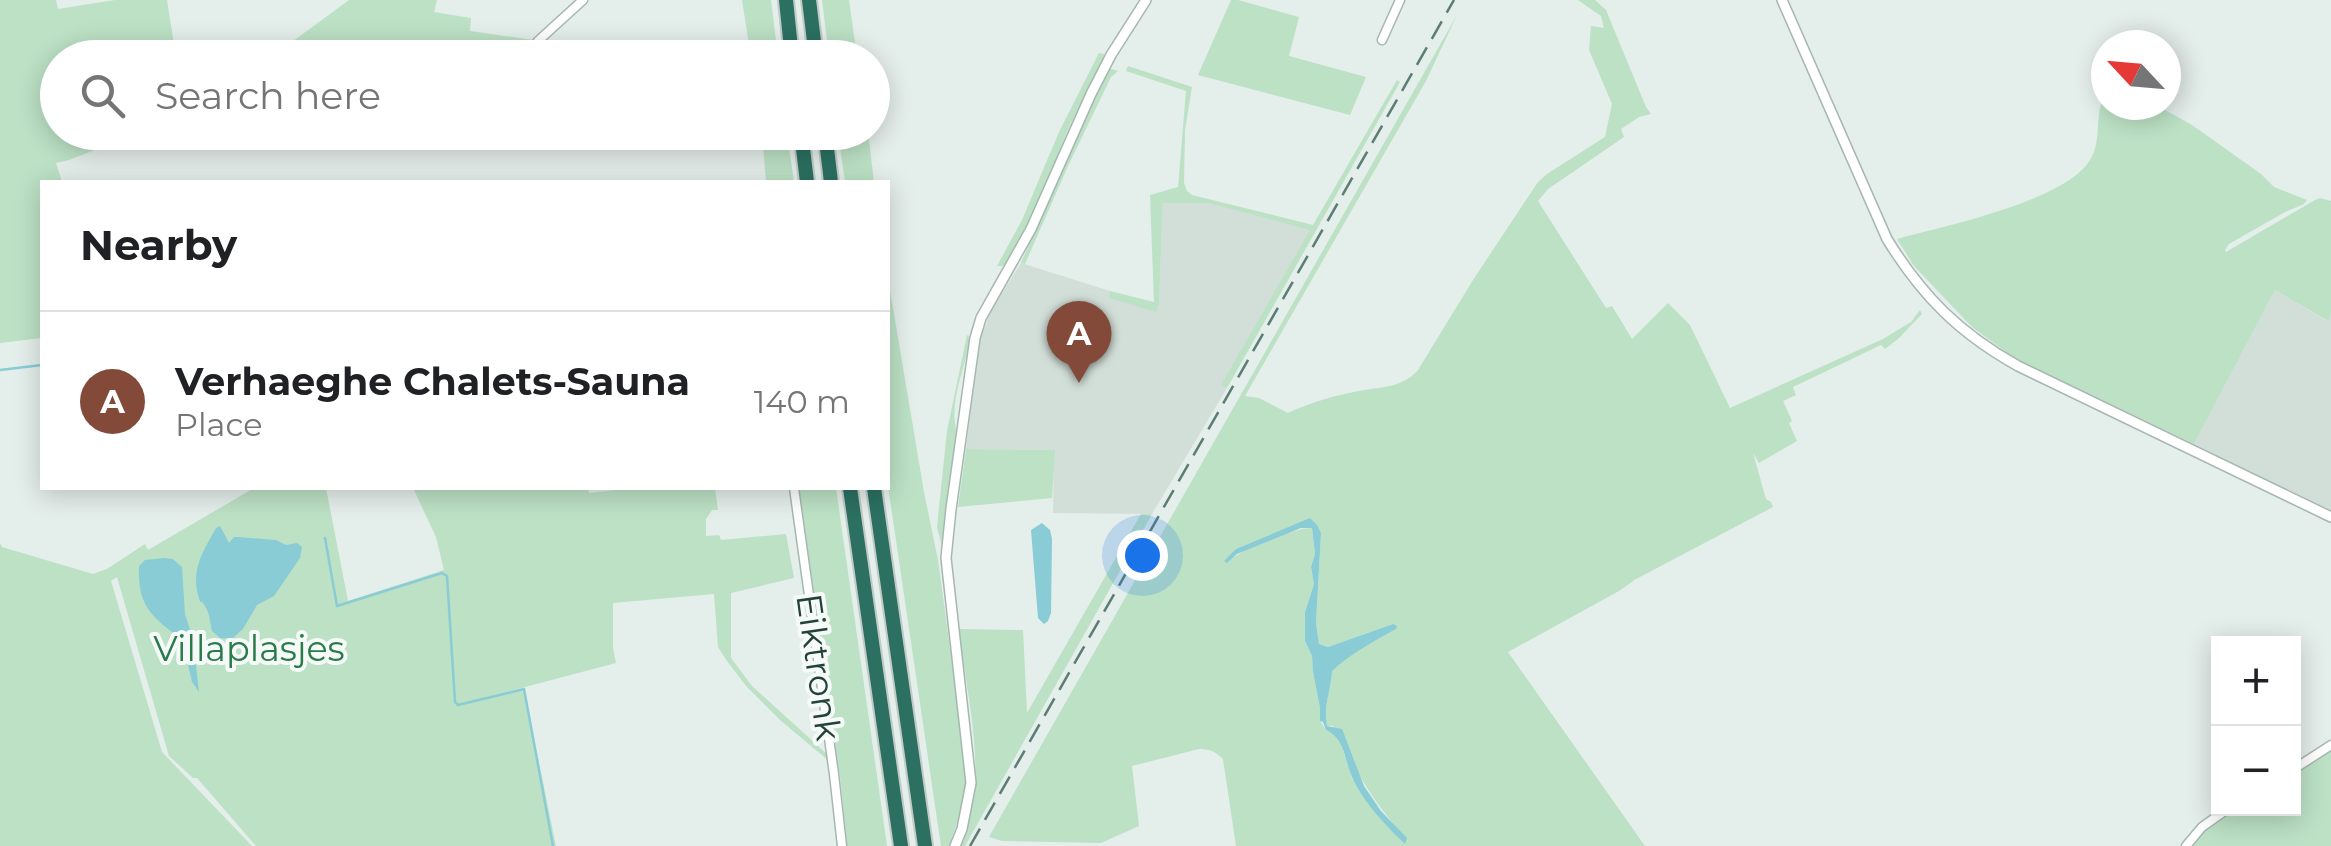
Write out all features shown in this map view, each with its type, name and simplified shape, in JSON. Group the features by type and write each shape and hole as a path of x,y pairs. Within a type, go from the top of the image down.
{"highway":[{"path":"786,0 790,40"},
{"path":"809,0 814,40"},
{"path":"804,150 808,180"},
{"path":"827,150 831,180"},
{"path":"850,490 901,846"},
{"path":"874,490 925,846"}],"street":[{"path":"540,40 583,0"},
{"path":"954,846 962,829 971,783 946,558 973,350 981,318 1030,229 1075,126 1146,0"},
{"path":"1382,40 1400,0"},
{"path":"1782,0 1880,224 1904,267 1936,306 1974,339 2028,372 2331,518"},
{"name":"Eiktronk","path":"794,490 842,846"},
{"path":"2301,764 2331,745"},
{"path":"2186,846 2217,816"}],"shaded area":[{"path":"1209,202 1311,230 1222,385 1227,388 1152,514 1053,513 1054,450 966,449 978,345 991,311 1021,263 1110,291 1109,298 1159,304 1163,203"},
{"path":"2275,290 2327,321 2331,314 2331,511 2194,444"}],"green space":[{"path":"0,0 56,0 58,9 115,0 167,0 173,40 40,40 40,150 95,150 56,163 61,180 40,180 40,338 0,343"},
{"path":"349,0 437,0 434,12 471,18 470,31 534,40 295,40"},
{"path":"742,0 771,0 776,40 748,40"},
{"path":"822,0 849,0 855,40 827,40"},
{"path":"1231,0 1299,17 1289,56 1366,77 1350,115 1198,75"},
{"path":"1578,0 1595,0 1606,10 1651,114 1621,129 1624,137 1548,189 1538,201 1606,308 1612,306 1632,339 1668,303 1690,325 1730,408 1883,339 1911,322 1920,310 1922,314 1885,349 1881,345 1793,387 1796,395 1783,401 1797,441 1759,463 1753,453 1766,499 1773,507 1508,652 1645,846 1236,846 1223,759 1212,751 1199,749 1132,766 1139,826 1101,843 1002,841 989,837 1457,15 1426,81 1245,396 1259,398 1288,413 1332,397 1398,384 1418,370 1538,182 1605,137 1612,104 1589,50 1591,26 1604,28 1601,16","holes":["1310,519 1321,533 1316,623 1319,644 1328,647 1393,624 1396,629 1347,656 1331,671 1325,719 1327,726 1333,726 1374,798 1406,838 1405,843 1352,778 1340,741 1320,721 1312,656 1305,641 1305,612 1314,584 1312,528 1268,540 1227,563 1236,549"]},
{"path":"1099,53 1104,54 1103,63 1071,123 1031,220 1003,266 997,266 1022,220 1059,132"},
{"path":"1128,66 1192,87 1185,130 1187,191 1313,225 1397,80 1400,82 1227,388 1221,385 1310,230 1209,203 1163,203 1156,312 1109,298 1110,291 1154,302 1150,195 1178,187 1186,91 1126,71"},
{"path":"1112,69 1118,71 1111,77 1068,166 1025,264 1021,263 1080,126"},
{"path":"2181,119 2274,187 2307,200 2229,244 2226,252 2315,200 2331,201 2328,321 2275,290 2194,444 2014,358 1972,327 1914,266 1897,239 2001,210 2055,188 2090,160 2099,120"},
{"path":"763,150 789,150 794,180 766,180"},
{"path":"840,150 870,150 874,180 845,180"},
{"path":"890,290 938,560 966,765 964,803 949,846 941,846 889,490"},
{"path":"967,335 970,338 956,398 957,434 942,546 937,528 947,431"},
{"path":"966,449 1055,450 1052,498 958,507"},
{"name":"Villaplasjes","path":"251,490 326,490 348,601 444,570 436,537 414,490 715,490 718,510 712,510 706,519 706,536 719,535 721,540 786,534 794,578 731,593 731,658 752,686 829,756 829,761 780,720 727,661 718,647 714,594 613,603 616,663 460,704 524,689 556,846 256,846 197,778 169,756 117,577 111,581 162,752 252,846 0,846 0,543 2,547 93,574 145,544 148,550"},
{"path":"799,490 836,490 887,846 847,846"},
{"path":"1141,514 1152,514 965,846 960,846 973,801 975,746 958,629 1023,630 1027,713"},
{"path":"2331,749 2331,846 2189,846 2198,834 2224,816 2301,816 2301,768"}],"water":[{"path":"1310,518 1321,533 1316,623 1319,644 1328,647 1393,624 1397,626 1332,671 1326,719 1327,726 1342,729 1364,786 1407,838 1405,844 1363,797 1341,745 1320,721 1312,656 1305,641 1305,612 1314,584 1312,528 1301,528 1237,554 1227,563 1224,561 1236,549"},
{"path":"1042,523 1050,530 1052,539 1051,613 1044,624 1038,618 1031,530"},
{"path":"220,526 229,543 238,537 276,540 286,545 297,543 302,547 300,558 274,596 257,605 232,639 220,638 212,631 196,585 200,560"},
{"path":"165,558 182,567 185,614 193,639 199,692 192,682 182,639 148,609 141,591 139,566 145,560"}],"waterway":[{"path":"0,370 40,365"},
{"path":"325,538 337,606 442,573 447,576 455,702 458,705 524,689 553,846"}],"railway":[{"path":"970,846 1454,0"}],"place":[{"name":"Verhaeghe Chalets-Sauna","path":"1079,383"}]}
